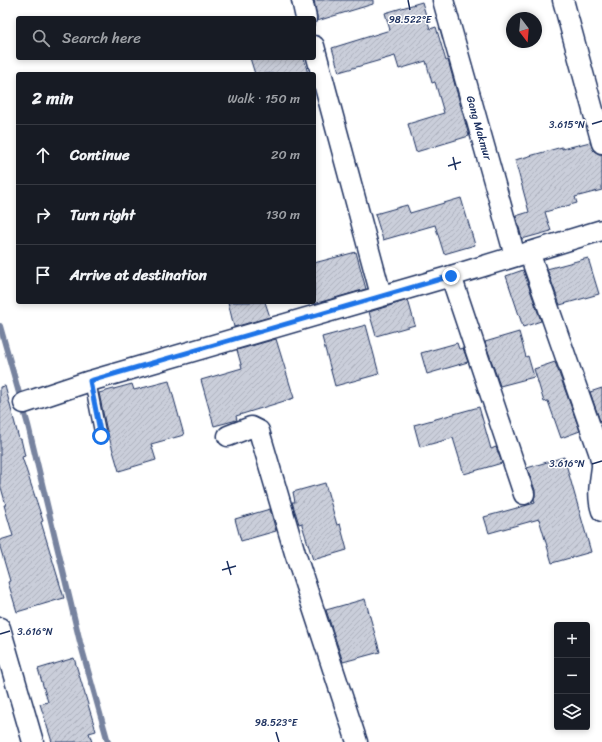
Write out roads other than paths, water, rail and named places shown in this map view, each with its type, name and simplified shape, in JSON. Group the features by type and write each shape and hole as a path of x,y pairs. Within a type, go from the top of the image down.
{"street":[{"path":"302,0 306,16"},
{"name":"Gang Makmur","path":"443,0 522,254 602,463"},
{"path":"563,0 602,143"},
{"path":"316,53 381,295"},
{"path":"24,403 90,381 381,295 451,276 602,230"},
{"path":"451,276 524,494"},
{"path":"228,436 252,427 259,431 295,553 357,742"},
{"path":"602,467 599,488 599,503 602,511"},
{"path":"0,628 33,742"}],"lane":[{"path":"90,381 101,436"}],"waterway":[{"path":"0,326 28,425 80,642 108,742"}]}
